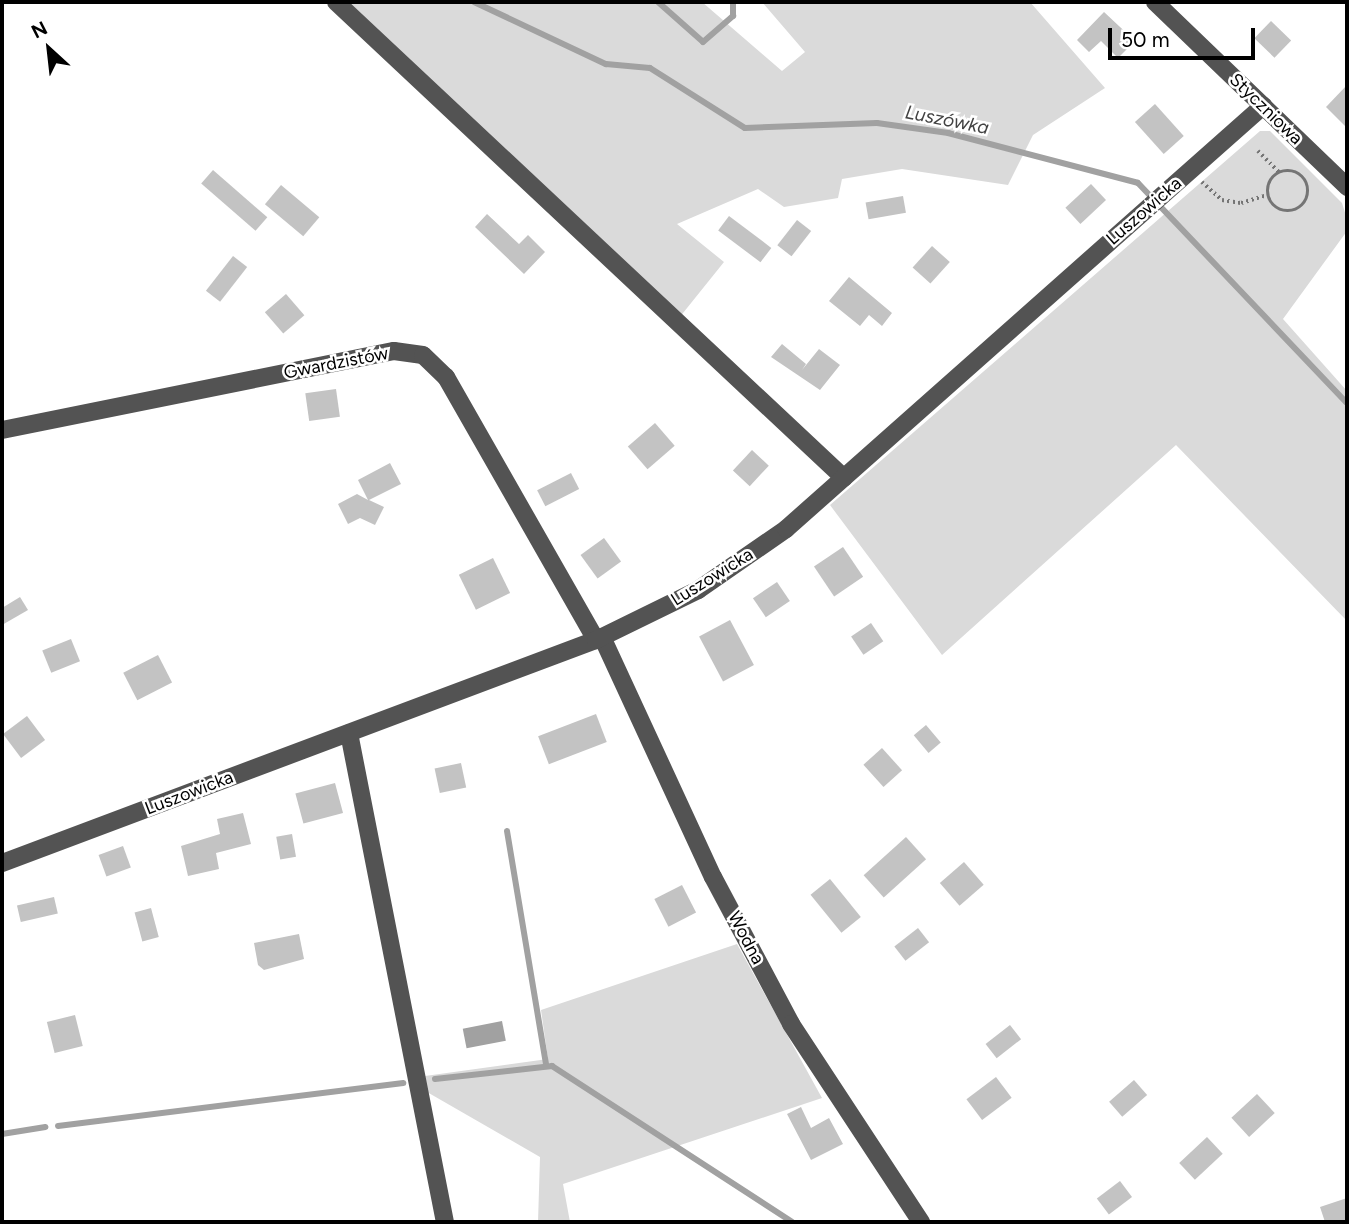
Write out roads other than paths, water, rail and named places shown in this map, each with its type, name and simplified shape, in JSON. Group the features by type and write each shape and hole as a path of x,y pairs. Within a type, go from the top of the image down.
{"street":[{"path":"336,2 844,478"},
{"name":"Styczniowa","path":"1155,2 1347,187"},
{"name":"Luszowicka","path":"2,863 599,639 698,590 786,529 1263,106"},
{"name":"Gwardzistów","path":"2,430 394,351 423,355 446,377 599,639"},
{"name":"Wodna","path":"599,639 713,877 792,1024 921,1222"},
{"path":"349,733 445,1222"}],"waterway":[{"name":"Luszówka","path":"474,2 606,64 650,68 745,128 877,123 948,133 1138,183 1347,403"},
{"path":"658,2 703,42 733,16 733,2"},
{"path":"507,831 546,1064"},
{"path":"435,1079 552,1066 792,1222"},
{"path":"58,1126 403,1083"},
{"path":"2,1134 45,1127"}]}
